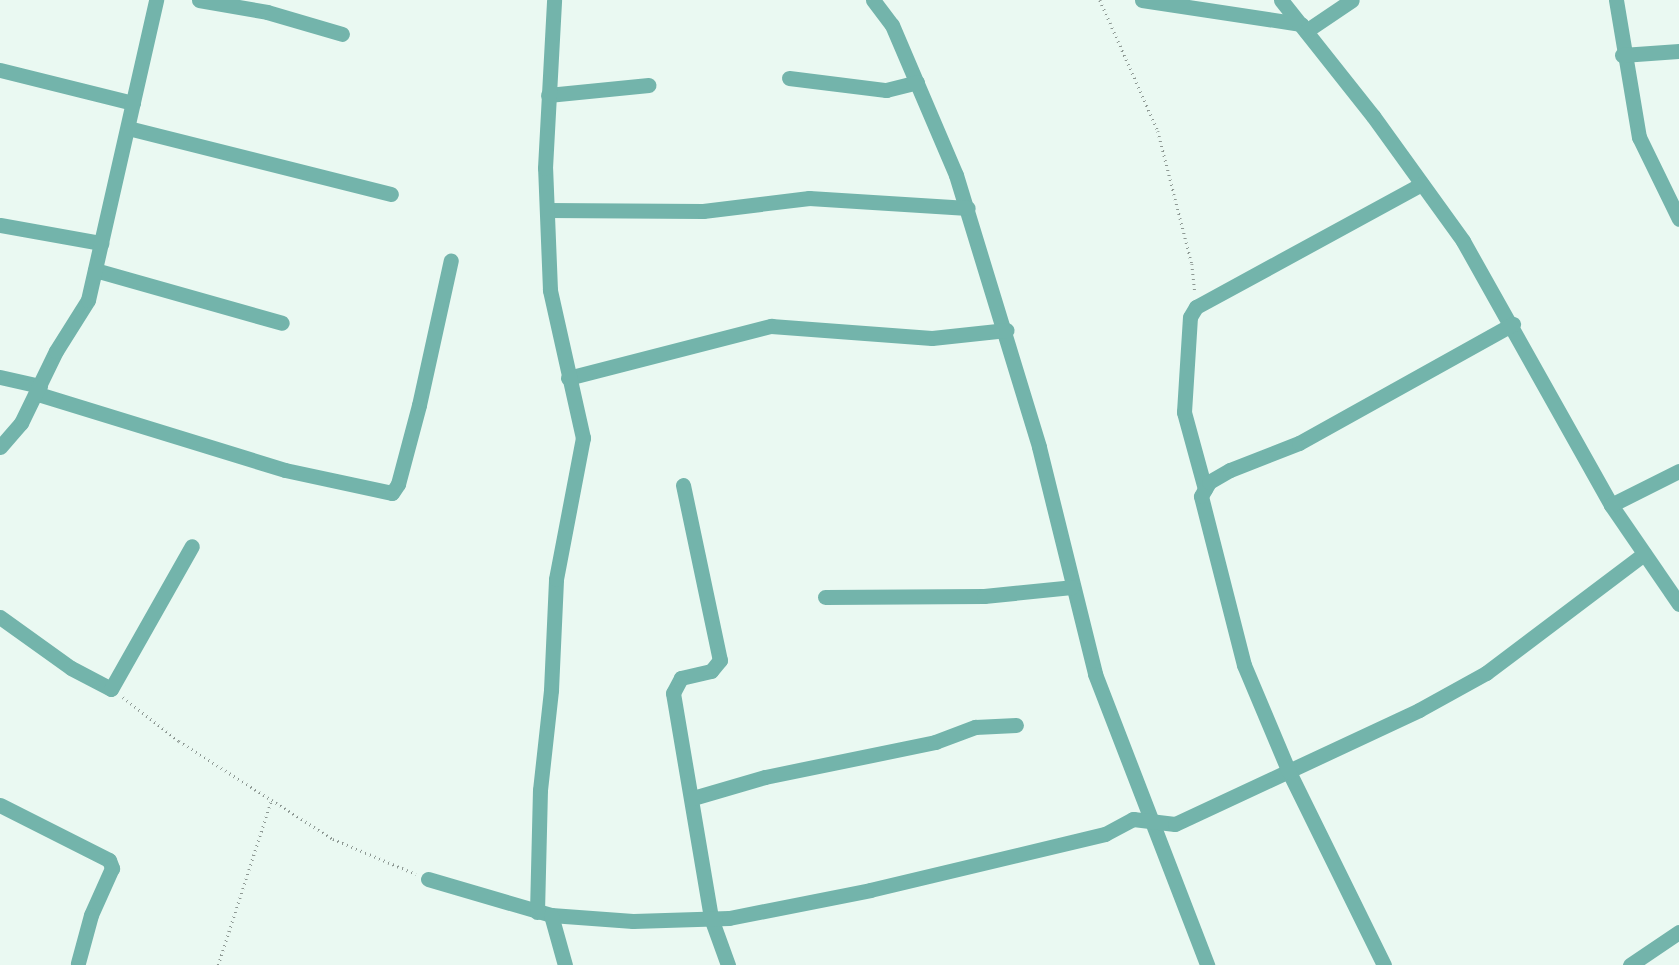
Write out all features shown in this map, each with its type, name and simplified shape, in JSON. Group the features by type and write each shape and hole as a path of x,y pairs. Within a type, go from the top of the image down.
{"street":[{"path":"0,447 39,390 56,351 88,300 156,0"},
{"path":"200,0 267,12 342,34"},
{"path":"554,0 548,95 547,210 550,290 568,378 583,438 556,579 551,690 540,790 544,913 565,965"},
{"path":"873,0 892,25 968,208 1006,330 1072,587 1105,703 1207,965"},
{"path":"1142,0 1262,18 1303,27 1352,0"},
{"path":"1262,18 1276,0"},
{"path":"1281,0 1422,184 1513,324 1611,505 1679,604"},
{"path":"1616,0 1622,55 1639,137 1679,219"},
{"path":"1622,55 1679,51"},
{"path":"0,70 133,103"},
{"path":"789,78 886,90 917,82"},
{"path":"548,95 649,85"},
{"path":"128,128 390,194"},
{"path":"1205,490 1184,412 1190,318 1196,307 1422,184"},
{"path":"547,210 703,211 809,198 968,208"},
{"path":"0,225 101,243"},
{"path":"0,377 285,470 392,493 419,405 451,260"},
{"path":"95,270 282,323"},
{"path":"1384,965 1289,772 1244,665 1201,496 1208,482 1230,470 1307,439 1513,324"},
{"path":"568,378 771,326 924,338 1006,330"},
{"path":"1611,505 1679,471"},
{"path":"683,485 720,660 711,671 681,678 673,693 693,798 711,918 728,965"},
{"path":"0,617 71,668 110,689 192,546"},
{"path":"428,879 544,913 632,921 711,918 870,890 1105,834 1133,818 1152,823 1174,824 1289,772 1486,673 1644,554"},
{"path":"825,598 984,596 1072,587"},
{"path":"693,798 765,777 935,742 976,727 1016,725"},
{"path":"0,805 110,860 112,868 91,915 78,963"},
{"path":"1630,965 1679,932"}],"path":[{"path":"1100,0 1158,131 1192,264 1196,307"},
{"path":"110,689 179,741 333,839 428,879"},
{"path":"218,965 271,801"}]}
